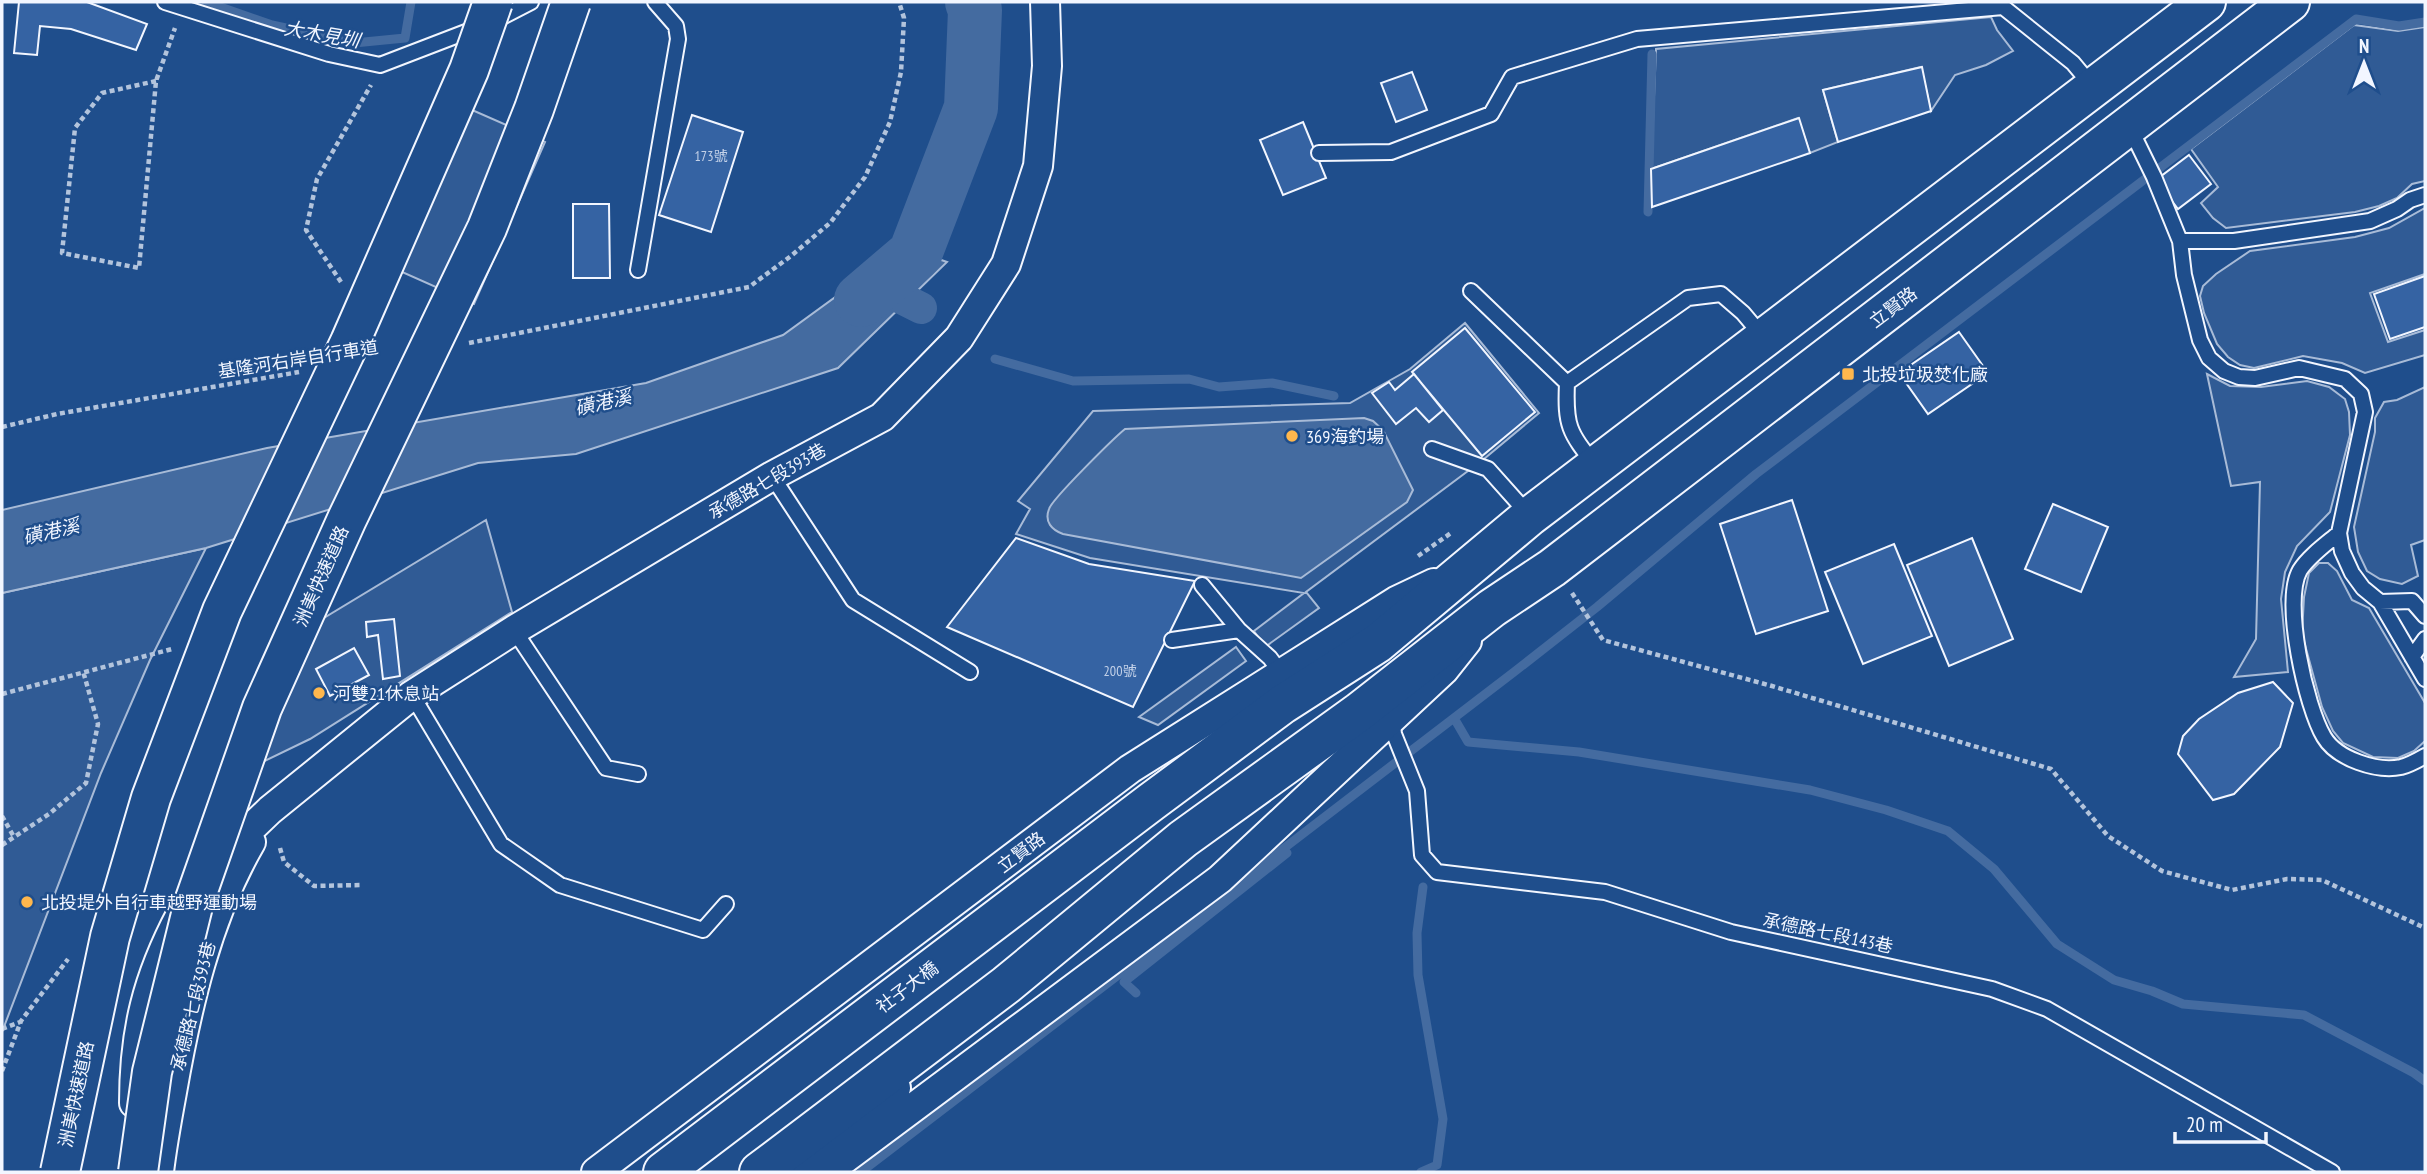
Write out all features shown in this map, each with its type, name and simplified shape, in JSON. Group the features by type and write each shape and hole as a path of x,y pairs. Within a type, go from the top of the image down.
{"main road":[{"name":"洲美快速道路","path":"60,1172 110,937 151,798 222,611 350,342 469,70 492,2"},
{"name":"洲美快速道路","path":"138,1172 152,1072 194,902 262,708 347,519 487,229 534,109 571,2"},
{"name":"立賢路","path":"1142,794 1282,689 1378,643 1530,516 2207,2"},
{"name":"立賢路","path":"1006,985 1183,839 1359,712 1492,608 1552,568 2290,2"},
{"path":"1754,347 1775,397"},
{"name":"社子大橋","path":"663,1172 1142,794"},
{"path":"759,1172 1006,985"}],"street":[{"name":"承德路七段393巷","path":"138,1172 134,1123 134,1061 145,999 162,950 190,897 226,852 270,810 412,695 513,630 772,476 882,417 959,338 1006,264 1038,166 1047,66 1045,2"},
{"name":"立賢路","path":"827,1172 1220,879 1444,670 1492,608"},
{"name":"立賢路","path":"596,1172 1130,769 1282,689"},
{"path":"626,1172 1142,794"},
{"name":"承德路七段393巷","path":"159,1172 183,1030 203,954 233,874 270,810"},
{"path":"796,1172 841,1139 1006,985"}],"lane":[{"path":"164,2 330,54 380,65 492,22 531,2"},
{"path":"638,270 678,38 676,26 655,2"},
{"path":"1319,153 1391,152 1491,114 1512,77 1637,38 2003,6 2073,63 2094,88"},
{"path":"2129,126 2180,241 2184,275 2200,340 2209,358 2224,371 2239,377 2255,378 2300,368 2311,370 2345,379 2361,394 2365,412 2339,533 2342,551 2352,573 2363,588 2380,602 2425,679"},
{"path":"2180,241 2234,241 2370,221 2425,195"},
{"path":"1471,291 1567,383 1566,414 1575,440 1596,467"},
{"path":"1567,383 1688,298 1721,293 1743,313 1754,347"},
{"path":"1432,449 1488,469 1530,516"},
{"path":"772,476 853,600 970,672"},
{"path":"2339,533 2300,571 2294,597 2294,638 2316,718 2325,738 2340,752 2358,761 2378,767 2400,767 2425,756"},
{"path":"1202,585 1239,630 1270,658 1282,689"},
{"path":"2380,602 2412,601 2425,616"},
{"path":"513,630 606,768 638,775"},
{"path":"1172,640 1239,630"},
{"path":"2412,657 2425,639"},
{"path":"412,695 501,844 560,885 703,930 726,904"},
{"name":"承德路七段143巷","path":"1392,719 1394,734 1417,791 1422,855 1437,872 1605,892 1731,932 1992,989 2047,1009 2332,1172"}],"path":[{"path":"460,345 749,287 791,256 830,223 865,177 890,122 901,72 904,18 899,2"},
{"path":"156,81 102,93 75,128 62,253 139,268 156,81 182,7"},
{"path":"345,288 306,230 317,179 351,122 380,65"},
{"name":"基隆河右岸自行車道","path":"2,426 300,372"},
{"path":"1552,568 1604,640 1772,686 2051,769 2108,836 2162,871 2232,890 2287,879 2322,880 2425,928"},
{"path":"2,694 83,671 98,724 86,783 49,814 2,845"},
{"path":"270,810 284,862 314,886 363,885"},
{"path":"2,816 14,838"},
{"path":"2,1029 21,1021 2,1071"}],"shaded area":[{"path":"1991,17 2013,51 1986,65 1955,75 1931,111 1921,67 1823,90 1838,142 1810,153 1798,118 1651,169 1656,49"},
{"path":"2354,25 2398,31 2425,27 2425,181 2412,184 2397,198 2379,206 2355,212 2226,228 2213,218 2201,203 2218,187 2191,149"},
{"path":"447,99 545,142 474,304 375,260"},
{"path":"2425,208 2425,274 2370,293 2388,342 2425,330 2425,355 2365,373 2342,363 2303,356 2254,368 2240,365 2228,357 2217,344 2204,313 2200,296 2203,286 2250,251 2355,237 2389,228"},
{"name":"369海釣場","path":"1465,323 1539,413 1484,459 1306,592 1319,608 1265,647 1254,631 1304,593 1090,558 1016,534 1030,509 1018,501 1093,411 1350,403 1410,369"},
{"path":"2207,374 2230,386 2261,387 2307,381 2329,387 2345,399 2349,412 2350,435 2330,512 2297,546 2285,572 2281,599 2288,672 2234,677 2256,639 2260,482 2231,486"},
{"path":"2425,387 2425,540 2411,545 2418,576 2402,584 2380,579 2367,571 2358,552 2354,527 2375,432 2375,418 2384,402 2397,400"},
{"name":"河雙21休息站","path":"486,520 512,612 310,739 215,785 276,647"},
{"name":"北投堤外自行車越野運動場","path":"206,548 150,660 101,773 2,1032 2,593"},
{"path":"2319,563 2328,563 2337,571 2352,600 2369,608 2425,703 2425,741 2414,751 2398,758 2373,757 2343,743 2333,731 2322,707 2302,634 2304,597 2309,573"},
{"path":"1236,647 1246,661 1158,725 1139,717"}],"water":[{"path":"904,247 947,262 838,368 576,454 478,463 206,548 2,593 2,510 267,448 646,383 783,335"},
{"path":"1364,418 1373,421 1383,430 1413,490 1407,502 1301,578 1063,534 1052,528 1048,522 1049,509 1053,503 1125,429"}],"building":[{"path":"19,2 87,2 147,24 136,50 71,29 40,26 37,55 14,53"},
{"path":"1922,67 1931,111 1838,142 1823,90"},
{"path":"1412,72 1427,110 1396,122 1381,83"},
{"path":"692,115 743,132 711,232 659,215"},
{"path":"1799,118 1810,153 1652,207 1651,169"},
{"path":"1303,122 1326,178 1283,195 1260,140"},
{"path":"2189,155 2211,184 2178,209 2156,180"},
{"path":"573,204 609,204 610,278 573,278"},
{"path":"2425,276 2425,327 2390,339 2374,294"},
{"path":"1465,328 1535,412 1482,456 1412,372"},
{"path":"1959,332 1988,373 1928,414 1899,373"},
{"path":"1414,374 1443,410 1429,422 1416,408 1396,424 1372,393 1389,382 1395,390"},
{"path":"1792,500 1828,611 1756,634 1720,524"},
{"path":"2053,504 2108,527 2081,592 2025,569"},
{"path":"1016,538 1089,564 1195,581 1133,707 947,627"},
{"path":"1972,538 2013,639 1949,666 1907,565"},
{"path":"1894,544 1932,636 1863,664 1825,572"},
{"path":"394,619 400,676 383,679 378,635 367,637 366,622"},
{"path":"354,648 369,675 330,696 316,669"},
{"path":"2273,682 2293,703 2280,747 2234,794 2213,800 2178,754 2183,736 2199,719 2238,693"}],"waterway":[{"name":"大木見圳","path":"206,2 272,25 354,43 405,38 411,2"},
{"name":"磺港溪","path":"861,300 915,254 971,108 975,10 972,2"},
{"path":"861,1172 1514,672 1597,607 1756,474 2356,19 2399,26 2425,22"},
{"path":"1648,212 1652,54"},
{"path":"877,286 921,308"},
{"path":"995,359 1073,381 1189,379 1219,387 1272,383 1334,396"},
{"path":"1454,718 1468,742 1579,752 1810,790 1886,810 1948,831 1994,869 2057,944 2114,980 2183,1004 2304,1015 2425,1081"},
{"path":"1136,993 1124,982 1287,853"},
{"path":"1421,1172 1437,1165 1443,1119 1418,975 1417,933 1423,887"}],"place":[{"name":"北投垃圾焚化廠","path":"1848,374"},
{"name":"369海釣場","path":"1292,436"},
{"name":"河雙21休息站","path":"319,693"},
{"name":"北投堤外自行車越野運動場","path":"27,902"}]}
